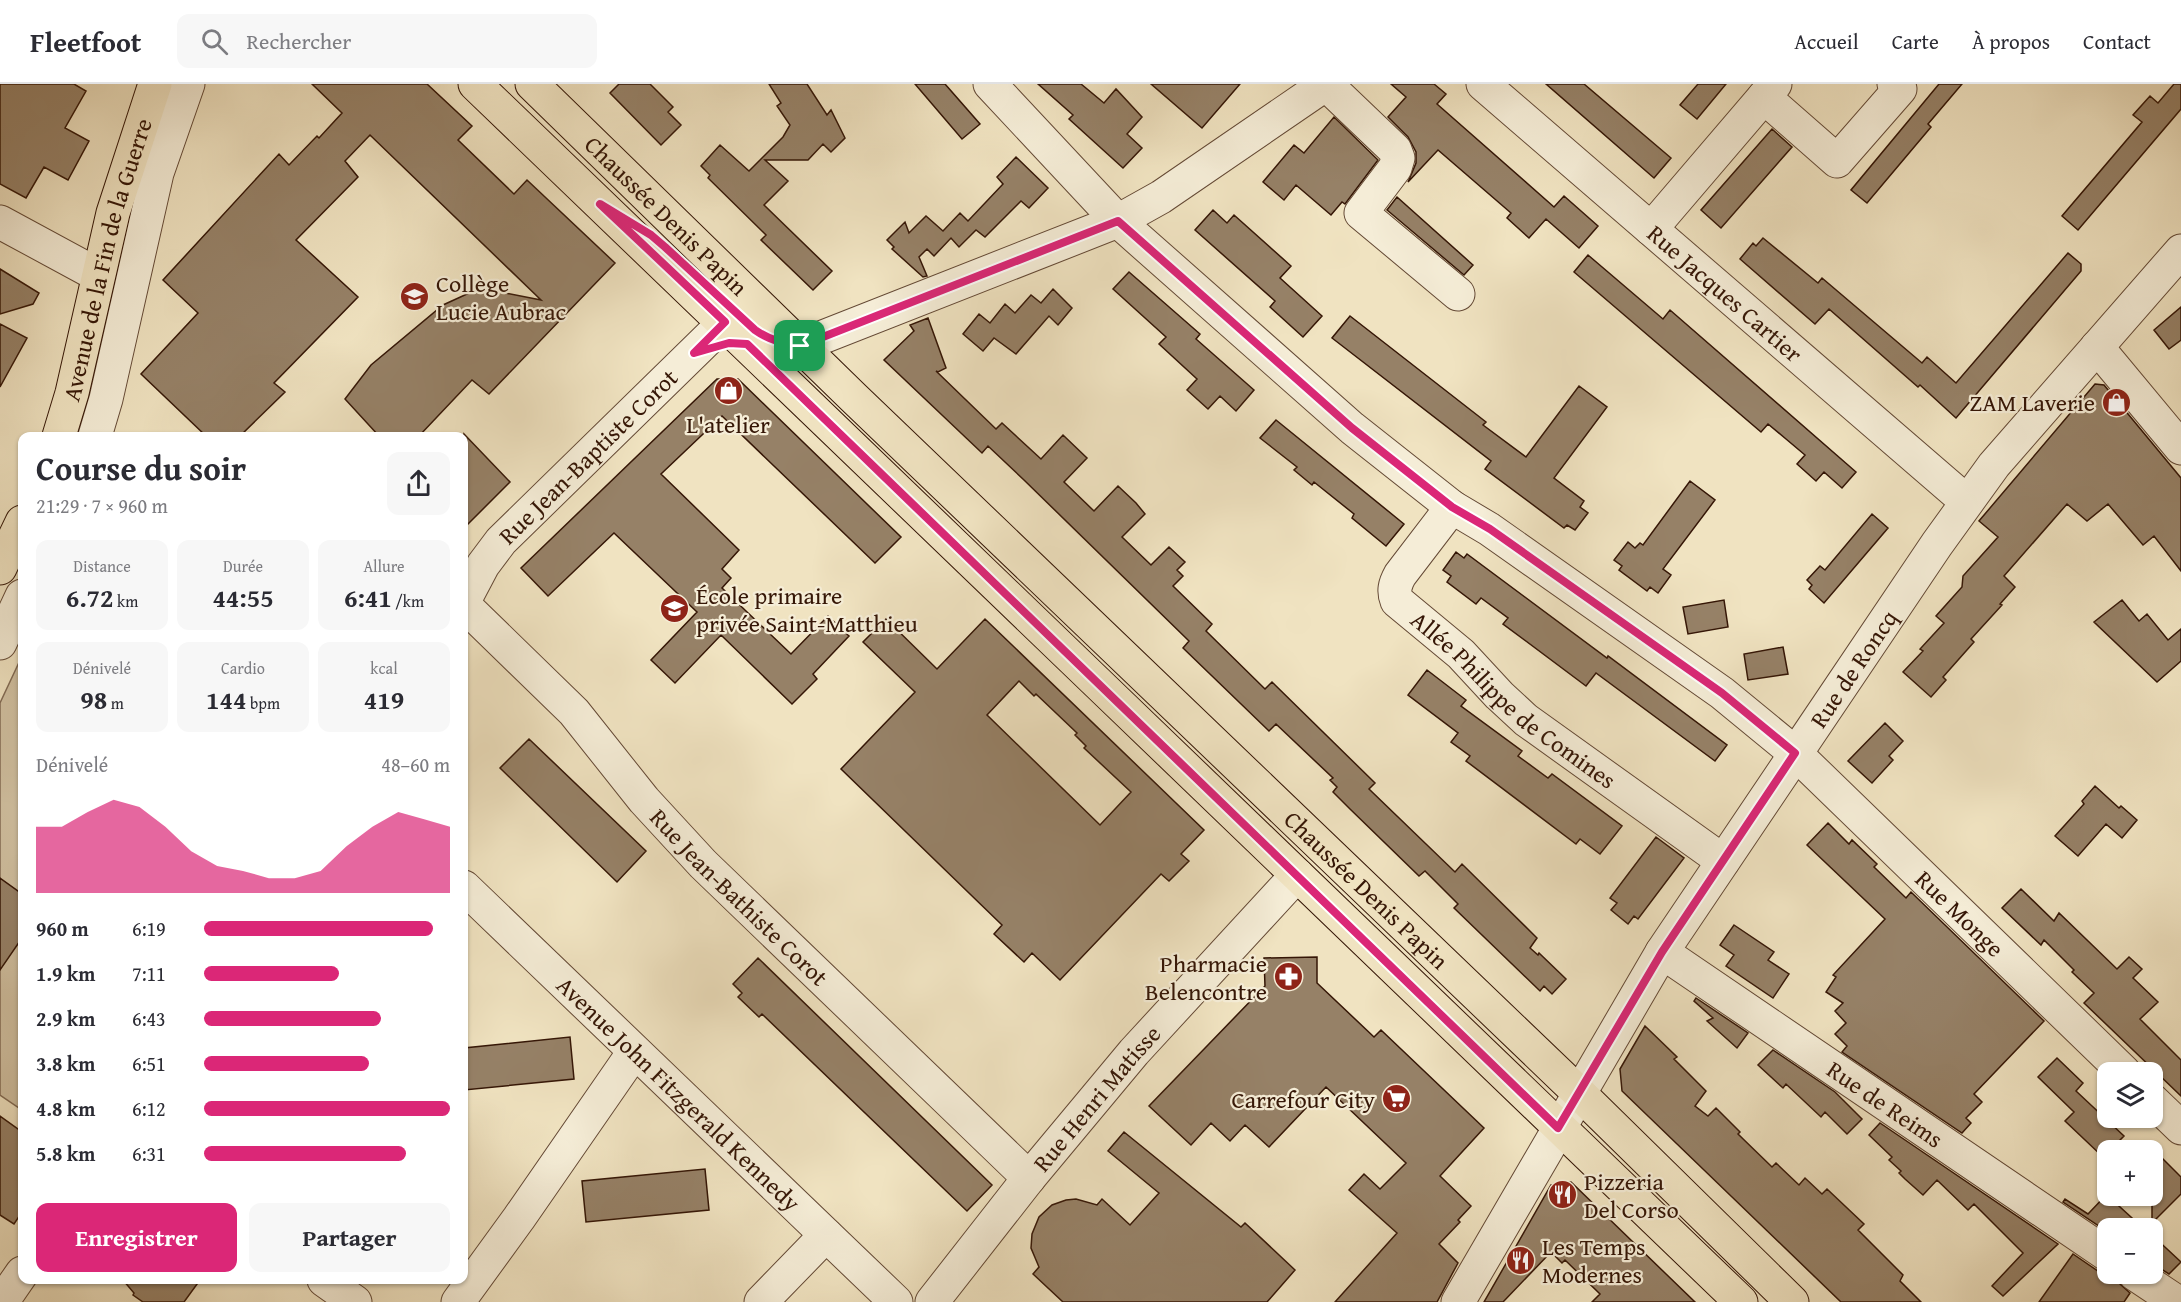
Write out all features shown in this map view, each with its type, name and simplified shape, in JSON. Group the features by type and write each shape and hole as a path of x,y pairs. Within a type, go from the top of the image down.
{"main road":[{"name":"Avenue de la Fin de la Guerre","path":"60,432 72,393 119,192 155,84"},
{"name":"Chaussée Denis Papin","path":"475,84 1741,1302"},
{"name":"Chaussée Denis Papin","path":"536,85 800,346 1580,1094 1792,1302"},
{"path":"0,568 18,530"}],"street":[{"path":"96,432 106,399 157,172 188,84"},
{"name":"Rue Monge","path":"990,84 1118,221 1324,404 1452,507 1490,529 1713,687 1795,753 2114,1062"},
{"path":"800,346 1118,221 1161,196 1326,84 1395,150 1398,158 1395,168 1361,213 1458,294"},
{"name":"Rue Jacques Cartier","path":"1483,84 1966,501"},
{"path":"1652,229 1769,91 1837,161 1900,89 1894,84"},
{"name":"Chaussée Denis Papin","path":"600,204 651,235 766,338 800,346"},
{"path":"0,222 98,275"},
{"name":"Rue de Roncq","path":"1458,1302 1662,952 1966,501 1994,465 2181,251"},
{"name":"Chaussée Denis Papin","path":"736,333 796,361 883,443 912,464 939,479"},
{"name":"Rue Jean-Baptiste Corot","path":"468,595 483,565 501,542 694,353 736,333"},
{"path":"2097,347 2181,448"},
{"name":"Allée Philippe de Comines","path":"1452,507 1395,583 1394,593 1397,601 1450,644 1498,695 1526,720 1723,861"},
{"path":"0,643 18,605"},
{"name":"Rue Jean-Bathiste Corot","path":"468,607 574,712 644,800 703,864 1029,1178"},
{"name":"Rue Henri Matisse","path":"932,1302 1029,1178 1147,1036 1297,875"},
{"name":"Avenue John Fitzgerald Kennedy","path":"468,891 896,1302"},
{"name":"Rue de Reims","path":"1662,952 2097,1248"},
{"path":"458,1302 634,1052"},
{"path":"2163,1111 2181,1128"},
{"path":"761,1302 826,1235"},
{"path":"2,1302 18,1279"},
{"path":"330,1284 355,1302"},
{"path":"2150,1284 2177,1302"}],"shaded area":[{"path":"18,665 18,1107 0,1095 0,703"}],"building":[{"path":"0,84 74,84 86,91 65,128 89,141 68,180 44,167 26,198 0,184"},
{"path":"312,84 427,84 472,126 458,140 514,194 527,180 615,263 489,394 472,380 423,432 375,432 345,399 371,365 443,305 480,288 541,300 370,135 345,161 358,177 296,240 358,297 274,383 285,392 244,432 202,432 141,374 198,313 163,280 279,154 289,165 342,113"},
{"path":"619,84 650,84 673,107 668,112 681,125 661,145 610,93"},
{"path":"769,84 807,84 827,115 831,110 845,138 831,152 823,144 808,160 765,160 788,181 764,205 832,271 813,290 761,240 766,235 708,178 710,175 701,166 720,145 749,171 783,137 790,125 777,106 781,103"},
{"path":"915,84 945,84 980,124 962,139"},
{"path":"1038,84 1081,84 1104,103 1116,89 1142,117 1127,134 1142,148 1123,168 1069,119 1073,115"},
{"path":"1151,84 1240,84 1202,128"},
{"path":"1391,84 1434,84 1446,94 1437,104 1554,207 1564,196 1598,226 1579,248 1546,219 1529,238 1507,218 1511,213 1438,150 1408,182 1416,163 1416,152 1408,137 1388,117 1406,97"},
{"path":"1546,84 1584,84 1671,158 1654,178"},
{"path":"1698,84 1726,84 1697,119 1680,105"},
{"path":"1939,84 1962,84 1928,124 1931,127 1867,203 1851,190"},
{"path":"2174,84 2181,84 2181,109 2078,230 2062,216 2142,122 2133,115 2150,96 2158,103"},
{"path":"1334,117 1378,160 1345,204 1342,202 1331,215 1296,185 1284,200 1263,182 1294,145 1304,153"},
{"path":"1772,129 1792,147 1721,228 1701,210"},
{"path":"1016,157 1048,188 1029,208 1021,201 985,237 976,230 959,247 951,238 934,256 927,249 919,257 927,276 923,277 892,249 894,247 887,240 905,222 909,233 926,216 943,231 960,213 968,221 1003,184 997,177"},
{"path":"1397,197 1473,265 1464,275 1387,210"},
{"path":"1213,210 1227,223 1234,215 1291,266 1280,278 1322,316 1303,337 1270,307 1275,301 1195,230"},
{"path":"1763,238 1818,283 1822,278 1922,363 1927,357 1956,383 2068,253 2081,264 2081,271 1956,418 1829,309 1815,324 1740,259 1753,243 1756,246"},
{"path":"1588,255 1663,319 1670,310 1856,472 1842,488 1824,472 1816,481 1797,464 1805,455 1768,424 1761,432 1574,272"},
{"path":"0,269 39,293 33,304 0,314"},
{"path":"1129,272 1200,334 1196,339 1254,390 1236,411 1220,396 1208,409 1187,390 1197,379 1159,344 1166,337 1113,289"},
{"path":"1053,289 1072,308 1058,325 1049,316 1016,354 994,338 983,351 963,334 979,314 990,323 1005,304 1015,313 1031,295 1041,303"},
{"path":"2181,307 2181,340 2169,349 2154,330"},
{"path":"1350,316 1486,422 1483,425 1526,457 1579,386 1607,407 1554,478 1584,501 1580,507 1588,513 1575,530 1567,525 1564,528 1485,469 1491,461 1332,338"},
{"path":"928,318 946,368 936,371 996,429 1002,423 1041,459 1063,435 1087,458 1064,482 1094,511 1118,486 1136,503 1145,514 1122,537 1151,565 1169,547 1185,562 1177,570 1183,576 1173,586 1212,624 1206,631 1265,689 1272,682 1375,783 1369,789 1455,872 1462,864 1537,938 1530,948 1538,955 1539,953 1566,979 1552,994 1544,986 1540,991 1454,908 1458,904 1425,871 1419,876 1350,809 1333,792 1337,787 1330,780 1333,778 1276,724 1269,731 1183,648 1189,641 1024,480 988,446 982,453 884,360 914,331 910,325"},
{"path":"0,324 27,338 0,387"},
{"path":"717,379 738,379 901,537 875,563 722,416 661,474 739,550 722,569 731,578 722,588 791,654 828,616 849,636 813,674 817,679 792,704 721,635 675,683 651,660 697,612 614,533 548,596 521,568"},
{"path":"2095,384 2104,385 2181,478 2181,571 2154,536 2143,545 2108,504 2087,521 2067,504 2004,576 2015,587 1971,639 1974,642 1943,677 1946,680 1931,697 1903,672 1923,651 1920,649 1944,623 1936,616 1962,587 1963,576 1998,537 1979,521"},
{"path":"1276,420 1404,524 1386,546 1352,518 1354,514 1314,482 1312,485 1294,470 1297,467 1260,438"},
{"path":"468,438 510,482 468,524"},
{"path":"1690,481 1715,500 1663,569 1671,575 1658,593 1650,587 1647,591 1619,570 1622,566 1614,560 1628,542 1635,548 1640,543 1643,545"},
{"path":"1872,514 1888,528 1824,603 1809,589 1812,585 1807,580 1820,566 1825,570"},
{"path":"1456,552 1464,558 1467,554 1727,745 1715,761 1596,673 1586,686 1503,624 1508,618 1481,598 1476,604 1447,582 1451,576 1443,570"},
{"path":"1724,600 1728,627 1688,634 1683,607"},
{"path":"2122,600 2139,621 2147,614 2168,640 2181,629 2181,661 2157,682 2094,622"},
{"path":"886,619 937,669 985,619 1204,830 1181,854 1189,861 1169,881 1161,874 1060,980 1032,953 1024,962 994,934 1002,925 841,769 915,692 863,642","holes":["1019,681 1034,696 1036,694 1077,733 1075,735 1086,746 1084,748 1131,792 1100,825 987,715"]},
{"path":"1783,647 1788,674 1748,680 1744,654"},
{"path":"1427,670 1466,700 1461,706 1522,751 1518,756 1548,778 1552,774 1622,826 1600,854 1580,839 1576,844 1466,761 1470,756 1451,742 1458,733 1408,695"},
{"path":"1885,723 1903,741 1889,756 1893,760 1872,783 1848,761"},
{"path":"529,739 646,851 617,882 500,768"},
{"path":"2095,786 2119,808 2121,806 2137,820 2122,838 2106,824 2078,856 2055,836 2084,804 2082,801"},
{"path":"1828,823 1849,844 1852,840 1877,864 1874,867 1906,898 1911,892 2044,1021 1974,1094 1982,1102 1966,1118 1971,1123 1962,1133 1842,1052 1847,1046 1835,1034 1846,1023 1835,1011 1843,1003 1826,992 1836,977 1833,975 1885,919 1807,845"},
{"path":"1656,837 1684,858 1638,919 1634,916 1628,924 1611,910 1617,903 1610,898"},
{"path":"0,878 18,891 18,944 0,970"},
{"path":"2021,889 2054,921 2059,913 2117,969 2129,957 2142,969 2133,978 2158,1002 2140,1019 2181,1060 2181,1096 2163,1079 2163,1062 2146,1062 2084,1003 2094,993 2072,972 2074,970 2044,940 2041,945 2002,908"},
{"path":"1734,925 1774,952 1768,960 1789,974 1773,998 1726,966 1734,955 1720,945"},
{"path":"1317,957 1317,983 1374,1037 1381,1030 1484,1128 1440,1176 1471,1206 1458,1220 1460,1222 1439,1244 1458,1263 1437,1302 1335,1302 1397,1233 1349,1190 1364,1174 1380,1189 1406,1163 1326,1087 1269,1147 1245,1125 1230,1141 1211,1123 1191,1145 1149,1106 1265,986 1264,958"},
{"path":"758,958 992,1185 967,1211 762,1014 759,1017 738,997 742,993 733,984"},
{"path":"1696,998 1748,1033 1737,1048 1707,1021 1713,1018 1694,1001"},
{"path":"1645,1026 1677,1057 1674,1059 1706,1091 1695,1106 1708,1116 1716,1108 1740,1132 1738,1134 1772,1167 1776,1163 1799,1185 1805,1178 1822,1194 1827,1189 1864,1224 1858,1230 1903,1275 1900,1281 1921,1302 1841,1302 1622,1091 1620,1069"},
{"path":"570,1037 574,1079 468,1090 468,1048"},
{"path":"1773,1050 1835,1092 1862,1119 1847,1134 1825,1112 1821,1117 1786,1084 1783,1088 1758,1065"},
{"path":"2057,1058 2083,1083 2076,1091 2097,1111 2097,1128 2115,1128 2124,1136 2120,1140 2097,1140 2097,1151 2065,1121 2074,1112 2038,1077"},
{"path":"0,1116 18,1129 18,1218 14,1224 0,1215"},
{"path":"1880,1123 2058,1244 2003,1296 1992,1286 2023,1253 1974,1204 1968,1210 1937,1180 1923,1195 1905,1179 1899,1173 1901,1171 1889,1160 1892,1157 1869,1135"},
{"path":"1124,1132 1241,1227 1245,1223 1295,1270 1267,1302 1063,1302 1033,1274 1039,1267 1031,1248 1032,1234 1039,1217 1052,1205 1076,1199 1097,1205 1102,1199 1130,1225 1159,1193 1108,1151"},
{"path":"2163,1159 2181,1177 2181,1194 2157,1218 2152,1218 2152,1206 2163,1206"},
{"path":"705,1169 709,1210 586,1222 582,1181"},
{"path":"1571,1182 1695,1302 1592,1302 1600,1294 1565,1260 1562,1263 1551,1252 1503,1302 1484,1302 1551,1185"},
{"path":"2065,1199 2088,1214 2097,1205 2119,1206 2132,1218 2097,1218 2097,1225 2063,1202"},
{"path":"2163,1245 2181,1262 2169,1274 2163,1270"},
{"path":"2073,1254 2097,1270 2097,1284 2120,1284 2130,1293 2124,1302 2039,1302"},
{"path":"126,1284 197,1284 184,1302 143,1302 133,1295 134,1293"}],"place":[{"name":"Collège Lucie Aubrac","path":"415,297"},
{"name":"L'atelier","path":"728,391"},
{"name":"ZAM Laverie","path":"2116,402"},
{"name":"École primaire privée Saint-Matthieu","path":"675,609"},
{"name":"Pharmacie Belencontre","path":"1288,977"},
{"name":"Carrefour City","path":"1396,1099"},
{"name":"Pizzeria Del Corso","path":"1563,1195"},
{"name":"Les Temps Modernes","path":"1521,1260"}],"route":[{"path":"600,204 651,235 766,338 800,346 1118,221 1352,428 1452,507 1490,529 1722,693 1795,753 1662,952 1558,1128 747,344 729,343 694,353 725,322 600,204"}]}
